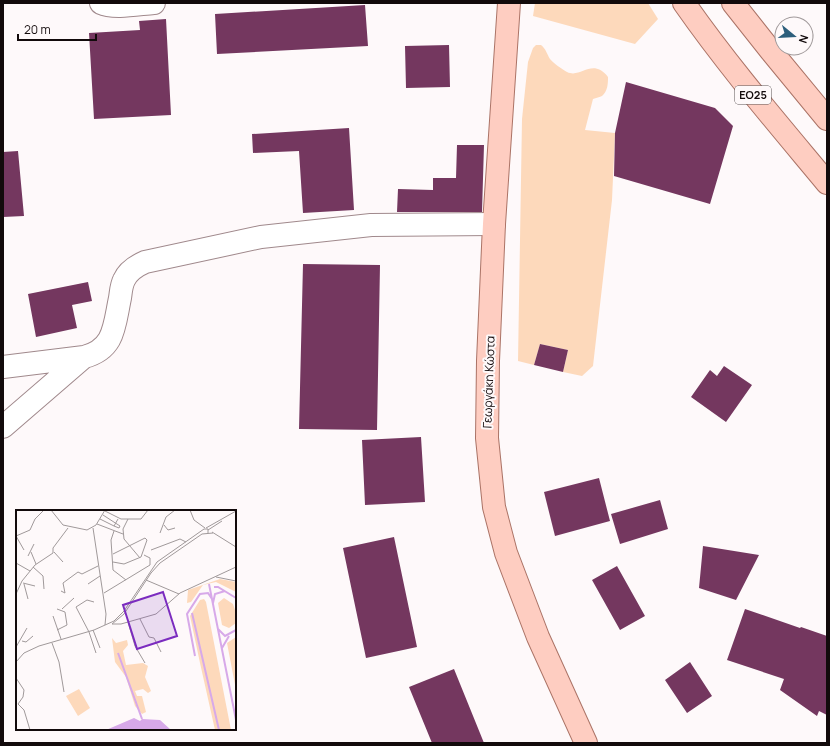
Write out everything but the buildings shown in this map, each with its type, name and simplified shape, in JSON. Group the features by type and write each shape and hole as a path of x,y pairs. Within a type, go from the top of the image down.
{"main road":[{"name":"Γεωργάκη Κώστα","path":"509,3 494,224 488,361 487,438 494,507 506,553 538,637 586,743"},
{"name":"ΕΟ25","path":"684,3 736,74 827,183"},
{"path":"733,3 827,119"}],"street":[{"path":"101,3 114,6 154,3"},
{"path":"3,366 84,357 100,351 106,345 114,329 124,280 129,272 136,266 145,262 261,237 371,225 494,224"},
{"path":"3,427 84,357"}],"shaded area":[{"path":"535,3 648,3 658,19 635,44 533,16"},
{"path":"536,45 541,45 550,59 567,72 577,73 592,68 602,71 608,77 607,87 604,94 593,99 585,130 615,133 612,200 593,366 582,376 563,372 568,350 540,344 534,365 518,361 522,119 528,62 533,48"}]}
